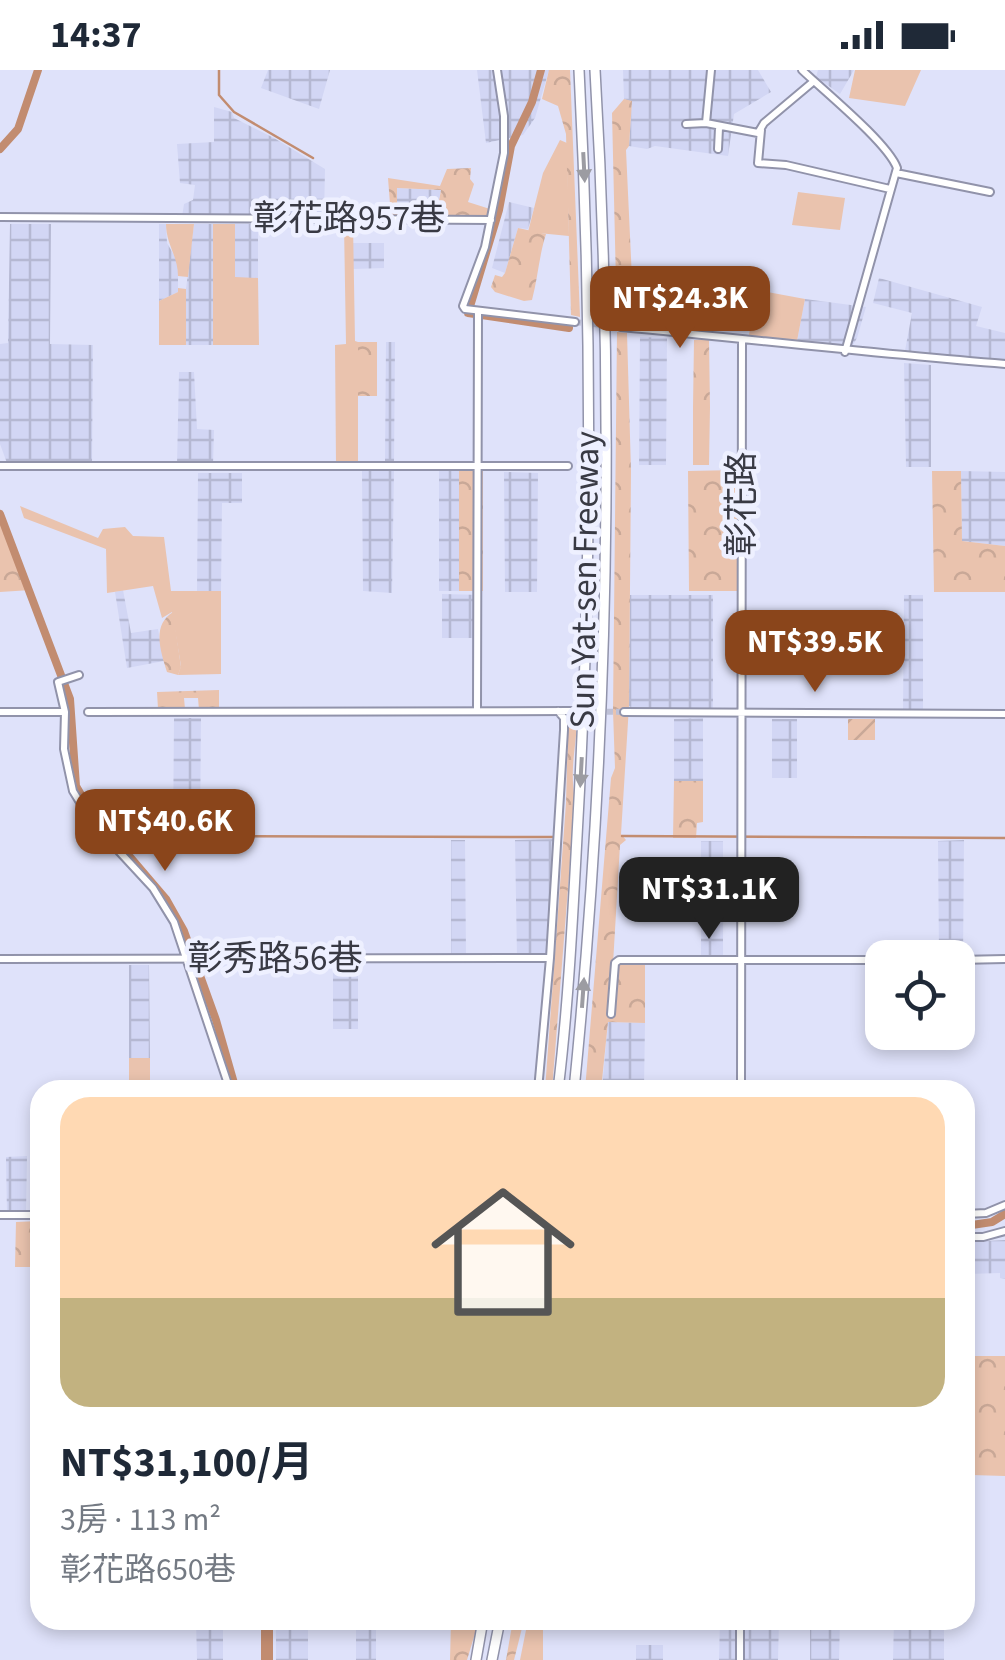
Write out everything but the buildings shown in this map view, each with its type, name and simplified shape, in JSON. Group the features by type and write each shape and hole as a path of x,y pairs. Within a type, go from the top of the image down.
{"highway":[{"name":"Sun Yat-sen Freeway","path":"559,1080 575,877 589,590 589,340 579,70"},
{"name":"Sun Yat-sen Freeway","path":"575,1080 596,800 604,623 604,308 595,70"},
{"path":"476,1660 482,1630"},
{"path":"492,1660 498,1630"}],"street":[{"path":"491,220 505,142 497,70"},
{"path":"706,123 711,70"},
{"path":"802,70 895,161 896,173 846,352"},
{"path":"814,82 764,123 758,164 786,165 890,189"},
{"path":"686,124 706,123 758,133 761,130"},
{"path":"718,149 719,128"},
{"path":"896,173 990,192"},
{"name":"彰花路957巷","path":"0,217 491,220 476,274 463,300 465,309 478,310"},
{"path":"477,711 478,310 575,322"},
{"path":"621,326 846,352 1005,364"},
{"name":"彰花路","path":"740,1080 742,339"},
{"path":"0,466 568,466"},
{"path":"78,675 58,682 66,712 64,749 73,790 92,822 153,888 174,922 227,1080"},
{"path":"0,712 66,712"},
{"path":"88,712 570,712"},
{"path":"539,1080 564,718 558,712"},
{"path":"624,712 1005,714"},
{"name":"彰秀路56巷","path":"0,959 550,958"},
{"path":"612,1014 615,963 619,960 865,960"},
{"path":"975,960 1005,960"},
{"path":"975,1214 1005,1205"},
{"path":"0,1215 30,1215"},
{"path":"975,1236 1005,1231"},
{"path":"740,1630 740,1660"}],"shaded area":[{"path":"268,70 330,70 319,109 261,88"},
{"path":"477,70 549,70 535,118 523,135 486,143"},
{"path":"623,70 758,70 771,92 734,114 728,156 655,146 647,149 629,146 632,102 624,99"},
{"path":"818,70 854,70 840,94 816,77"},
{"path":"214,107 232,112 234,118 325,169 324,217 182,217 184,204 193,200 195,185 180,183 177,144 214,142"},
{"path":"396,188 441,190 437,212 413,217 397,207"},
{"path":"509,202 534,208 528,229 518,228 505,273 492,268"},
{"path":"10,224 51,224 50,344 93,345 92,464 7,463 0,444 0,344 8,343"},
{"path":"159,224 166,224 167,243 178,262 178,292 159,301"},
{"path":"194,224 213,224 213,345 186,345 186,289"},
{"path":"235,224 258,224 258,278 235,278"},
{"path":"353,243 384,243 384,268 353,269"},
{"path":"879,278 982,307 976,326 1005,333 1005,364 904,356 912,313 873,303"},
{"path":"805,299 866,307 850,350 797,341"},
{"path":"640,337 667,338 666,465 639,465"},
{"path":"386,342 395,342 394,464 385,464"},
{"path":"904,363 931,365 931,467 906,467"},
{"path":"179,372 194,372 197,429 214,430 213,465 177,465"},
{"path":"362,471 394,471 392,593 363,591"},
{"path":"439,471 459,471 459,591 439,591"},
{"path":"961,471 1005,472 1005,546 962,541"},
{"path":"504,472 538,473 537,592 505,592"},
{"path":"198,473 242,473 242,503 222,503 221,591 197,591"},
{"path":"123,590 131,633 158,629 164,661 127,668 115,592"},
{"path":"442,594 481,595 482,638 442,638"},
{"path":"630,595 713,595 713,712 638,711 629,706"},
{"path":"904,595 923,595 923,713 903,713"},
{"path":"174,718 201,718 200,838 173,839"},
{"path":"703,718 703,781 674,781 674,719"},
{"path":"772,719 797,719 797,778 772,778"},
{"path":"558,839 549,956 517,957 515,840"},
{"path":"451,840 465,840 466,957 451,956"},
{"path":"964,840 963,940 939,940 938,841"},
{"path":"701,841 723,841 723,958 701,958"},
{"path":"333,964 358,964 358,1029 333,1029"},
{"path":"129,965 149,965 150,1058 129,1058"},
{"path":"608,1022 645,1023 644,1080 603,1080"},
{"path":"27,1156 26,1215 7,1215 6,1157"},
{"path":"1005,1240 1005,1279 1000,1278 1000,1273 975,1274 975,1242"},
{"path":"196,1630 223,1630 223,1660 197,1660"},
{"path":"276,1630 308,1630 308,1660 276,1660"},
{"path":"356,1630 376,1630 376,1660 356,1660"},
{"path":"720,1630 738,1630 738,1660 719,1660"},
{"path":"744,1630 779,1630 778,1660 744,1660"},
{"path":"810,1630 840,1630 839,1660 810,1660"},
{"path":"894,1630 944,1630 944,1660 893,1660"},
{"path":"636,1645 663,1645 663,1660 636,1660"}],"green space":[{"path":"549,70 570,70 580,317 571,315 566,134 558,106 542,99"},
{"path":"855,70 921,70 905,106 849,98"},
{"path":"624,99 632,101 626,150 634,322 617,326 612,113"},
{"path":"560,140 567,143 569,236 528,232 543,173"},
{"path":"471,168 470,179 474,184 468,202 490,209 487,218 422,217 437,212 441,190 397,188 397,207 413,211 413,217 391,217 388,178 440,186 447,169"},
{"path":"798,192 845,198 840,230 792,225"},
{"path":"166,224 194,224 188,277 178,276"},
{"path":"213,224 235,224 235,277 258,278 259,345 213,345"},
{"path":"353,224 358,464 336,464 335,345 346,344 344,225"},
{"path":"518,228 546,234 532,300 495,292 491,287 495,275 502,277 505,273"},
{"path":"178,288 186,289 186,345 159,345 159,301 178,292"},
{"path":"756,290 805,299 797,341 749,335"},
{"path":"617,332 627,333 631,471 629,706 621,834 626,840 620,845 613,964 645,965 645,1023 608,1022 602,1080 586,1080 611,778 615,768"},
{"path":"709,339 710,407 693,407 694,340"},
{"path":"358,342 377,342 377,396 358,396"},
{"path":"693,407 710,407 709,465 693,465"},
{"path":"459,471 483,471 483,591 459,591"},
{"path":"688,471 741,473 741,591 689,591"},
{"path":"932,471 961,471 962,541 1005,546 1005,592 934,592"},
{"path":"20,506 98,538 103,529 125,527 133,536 164,537 171,591 221,591 221,674 178,675 181,666 172,612 162,618 153,586 107,593 106,549 24,518"},
{"path":"0,509 31,590 0,592"},
{"path":"173,612 181,667 178,675 167,672 160,639 162,624"},
{"path":"219,690 219,711 199,710 198,698 184,698 185,709 158,709 157,692"},
{"path":"577,716 575,800 553,1080 546,1080 568,729 572,717"},
{"path":"848,719 875,719 875,740 848,740"},
{"path":"674,781 703,781 703,822 697,823 696,838 673,838"},
{"path":"129,1058 150,1058 150,1080 129,1080"},
{"path":"30,1221 30,1267 15,1267 16,1222"},
{"path":"975,1356 1005,1356 1005,1476 975,1475"},
{"path":"451,1630 476,1630 467,1660 450,1660"},
{"path":"511,1630 522,1630 514,1660 506,1660"},
{"path":"526,1630 543,1630 543,1660 520,1660"}],"waterway":[{"path":"0,149 18,129 38,70"},
{"path":"219,70 219,95 234,112 313,158"},
{"path":"541,70 532,102 511,146 499,210 468,313 569,328"},
{"path":"0,514 70,699 76,786 90,810 166,899 184,931 233,1080"},
{"path":"140,836 555,837"},
{"path":"622,836 1005,838"},
{"path":"975,1225 992,1222 1005,1214"},
{"path":"267,1630 267,1660"}],"tunnel":[{"path":"575,322 621,327"},
{"path":"571,711 624,712"}]}
